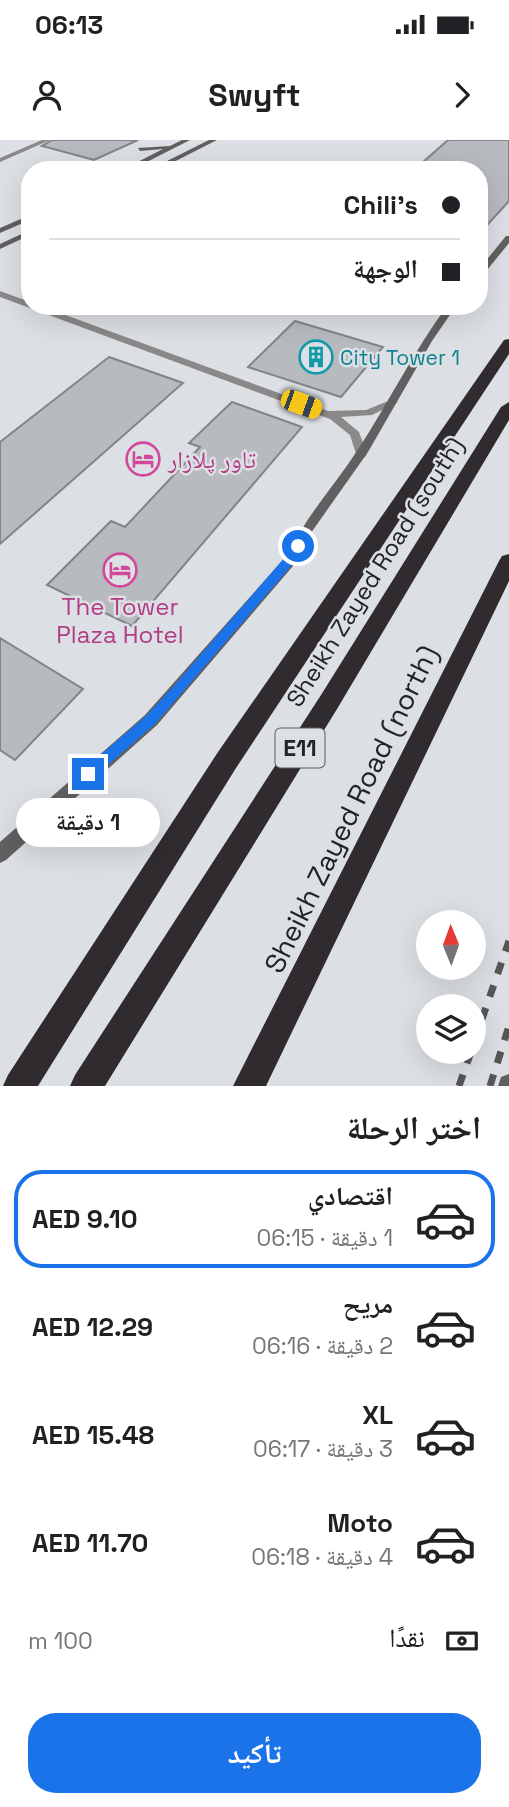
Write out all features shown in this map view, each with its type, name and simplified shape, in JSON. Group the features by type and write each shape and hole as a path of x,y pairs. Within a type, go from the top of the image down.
{"highway":[{"path":"19,1086 227,760 509,342"},
{"name":"Sheikh Zayed Road (south)","path":"86,1086 329,702 509,407"},
{"name":"Sheikh Zayed Road (north)","path":"249,1086 509,561"}],"street":[{"path":"0,160 47,140"},
{"path":"143,161 187,140"},
{"path":"169,161 202,143 214,140"},
{"path":"140,149 172,147"},
{"path":"0,231 21,221"},
{"path":"0,247 21,236"},
{"path":"488,263 509,237"},
{"path":"0,294 21,302"},
{"path":"56,315 326,413 355,434 361,454"},
{"path":"0,854 151,720 295,556 309,528 361,454 446,315"},
{"path":"326,413 368,413 393,402"}],"building":[{"path":"52,140 138,140 94,160 42,146"},
{"path":"448,140 509,140 509,201 488,224 488,161 424,161"},
{"name":"City Tower 1","path":"295,321 383,347 341,397 248,367"},
{"path":"109,357 183,383 0,544 0,442"},
{"path":"232,402 302,427 132,626 47,585 111,521 125,527 200,447 189,443"},
{"path":"0,638 83,689 15,760 0,750"}],"railway":[{"path":"486,1007 509,941"},
{"path":"490,1086 509,1026"},
{"path":"459,1086 467,1064"}],"place":[{"name":"City Tower 1","path":"316,357"},
{"name":"تاور پلازار","path":"143,459"},
{"name":"The Tower Plaza Hotel","path":"120,570"}],"route":[{"path":"88,774 151,720 177,692 295,556 298,546"}]}
